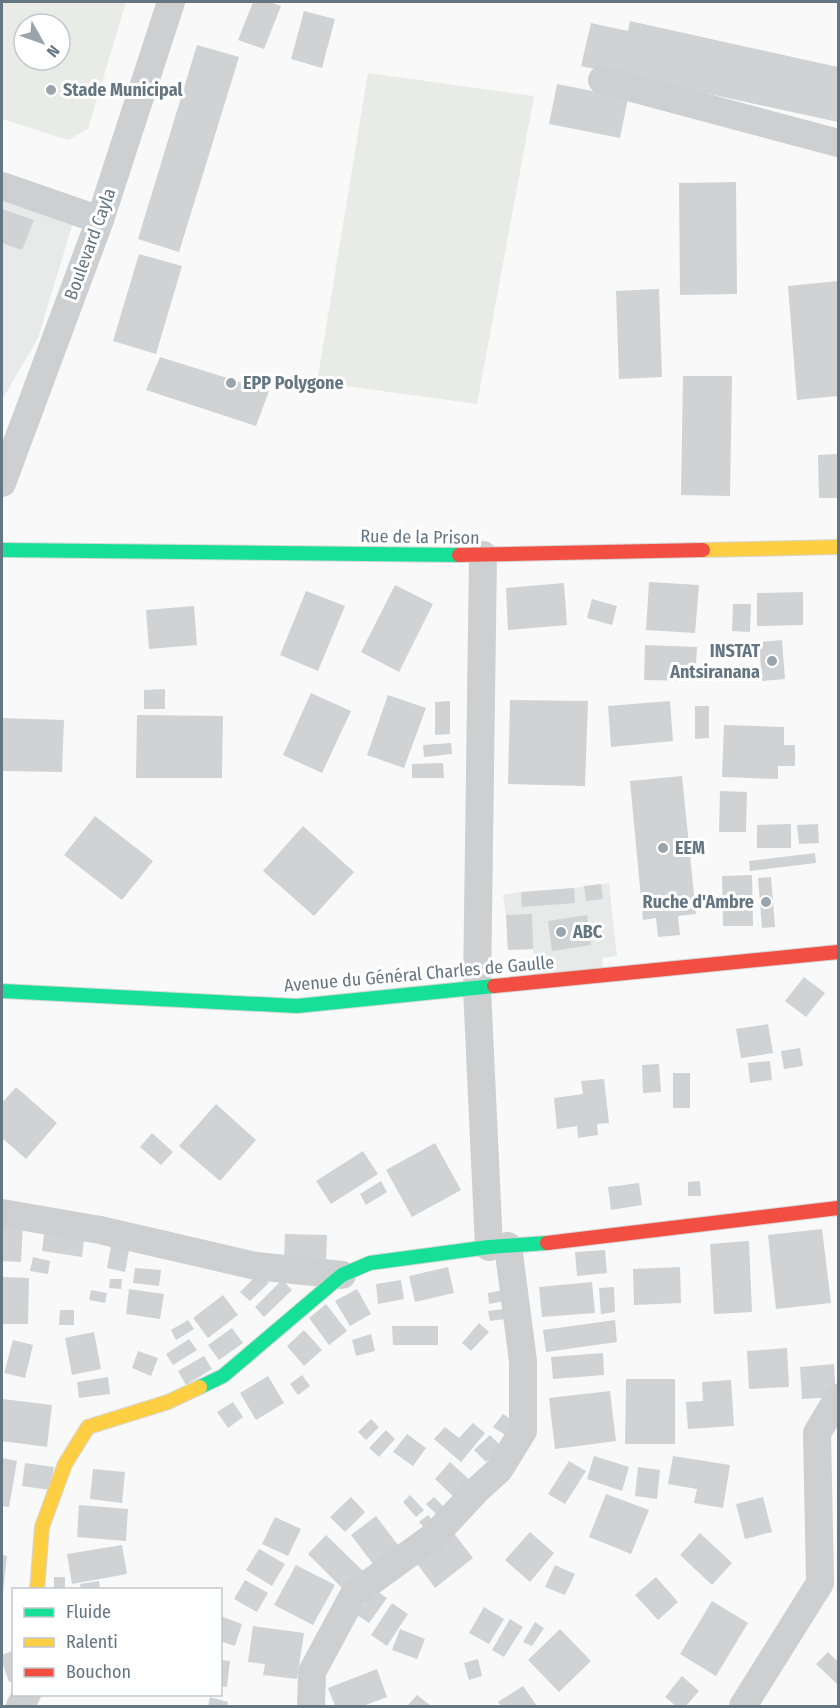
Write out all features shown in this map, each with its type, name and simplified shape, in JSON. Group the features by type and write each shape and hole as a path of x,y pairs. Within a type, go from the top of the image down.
{"street":[{"name":"Boulevard Cayla","path":"2,483 100,220 171,2"},
{"path":"602,80 838,142"},
{"path":"2,186 100,220"},
{"name":"Rue de la Prison","path":"2,550 483,555 838,547"},
{"path":"311,1707 312,1672 354,1594 435,1535 477,1490 500,1470 523,1431 523,1361 499,1246 477,988 483,555"},
{"name":"Avenue du Général Charles de Gaulle","path":"2,991 297,1006 838,952"},
{"path":"37,1588 42,1527 65,1464 88,1427 168,1402 223,1376 342,1275 370,1263 499,1246 537,1244 838,1208"},
{"path":"2,1213 100,1230 256,1266 342,1275"},
{"path":"743,1707 820,1583 817,1433 838,1398"}],"shaded area":[{"name":"Stade Municipal","path":"2,2 126,2 88,129 68,140 2,119"},
{"path":"368,73 534,96 477,404 317,382"},
{"path":"2,191 76,213 38,338 2,400"},
{"name":"ABC","path":"609,883 617,956 602,958 603,968 535,975 533,949 508,950 503,895"}],"building":[{"path":"253,2 270,2 281,6 264,49 238,40"},
{"path":"304,11 335,19 322,68 291,59"},
{"path":"630,21 838,67 838,122 581,66 591,23 628,31"},
{"path":"197,45 239,57 179,252 138,239"},
{"path":"557,84 628,98 620,138 549,124"},
{"path":"736,182 737,294 680,295 679,183"},
{"path":"2,209 34,220 22,250 2,243"},
{"path":"139,254 182,266 156,354 113,341"},
{"path":"838,281 838,396 797,400 788,286"},
{"path":"659,289 662,377 619,379 616,291"},
{"path":"160,357 269,391 256,426 146,390"},
{"path":"683,376 732,376 730,496 681,495"},
{"path":"838,454 838,498 819,498 818,455"},
{"path":"649,582 699,585 695,633 646,630"},
{"path":"564,583 567,625 508,630 506,588"},
{"path":"395,585 433,604 399,672 361,652"},
{"path":"306,591 345,606 318,671 280,655"},
{"path":"803,592 803,625 757,626 757,593"},
{"path":"592,599 617,606 612,625 587,618"},
{"path":"733,604 751,604 750,632 732,631"},
{"path":"194,606 197,645 149,649 146,610"},
{"name":"INSTAT Antsiranana","path":"782,640 785,679 762,681 759,642"},
{"path":"645,645 697,647 695,681 644,680"},
{"path":"165,689 165,709 144,709 144,690"},
{"path":"311,693 351,711 322,773 283,755"},
{"path":"388,695 426,708 404,768 367,755"},
{"path":"510,700 588,701 585,786 508,784"},
{"path":"450,701 450,734 435,735 435,702"},
{"path":"670,701 673,741 611,747 608,706"},
{"path":"695,706 709,706 709,738 695,739"},
{"path":"137,715 223,716 222,778 136,778"},
{"path":"2,718 64,720 62,772 2,771"},
{"path":"724,725 784,727 784,745 795,745 795,766 778,766 778,779 722,777"},
{"path":"451,743 452,754 424,757 423,745"},
{"path":"443,763 444,778 412,778 412,764"},
{"name":"EEM","path":"682,776 696,914 678,916 680,935 658,937 656,918 643,920 630,781"},
{"path":"720,791 747,792 746,832 719,832"},
{"path":"95,816 153,861 122,900 64,855"},
{"path":"791,824 791,848 757,848 757,825"},
{"path":"818,824 819,843 799,844 797,825"},
{"path":"303,826 354,872 314,916 263,871"},
{"path":"815,853 816,863 750,871 749,861"},
{"path":"752,875 753,926 723,926 722,876"},
{"name":"Ruche d'Ambre","path":"771,877 775,927 762,928 758,878"},
{"path":"601,884 603,899 586,901 584,886"},
{"path":"574,888 575,903 522,907 521,892"},
{"path":"532,914 533,949 508,950 506,915"},
{"path":"587,915 591,945 552,951 548,921"},
{"path":"804,977 825,993 806,1017 785,1001"},
{"path":"768,1024 773,1053 741,1058 736,1029"},
{"path":"800,1048 803,1066 784,1069 781,1051"},
{"path":"770,1061 772,1080 750,1083 748,1063"},
{"path":"659,1064 661,1092 643,1093 642,1065"},
{"path":"673,1073 690,1073 690,1108 673,1108"},
{"path":"604,1079 609,1123 597,1124 598,1135 578,1138 577,1126 557,1129 554,1098 583,1094 581,1081"},
{"path":"16,1087 57,1123 26,1159 2,1138 2,1103"},
{"path":"216,1104 256,1140 220,1181 179,1146"},
{"path":"152,1133 173,1152 161,1165 140,1147"},
{"path":"435,1143 461,1190 412,1217 386,1170"},
{"path":"363,1151 378,1174 331,1204 316,1181"},
{"path":"381,1181 387,1192 366,1205 360,1194"},
{"path":"700,1181 701,1196 688,1196 688,1182"},
{"path":"639,1183 642,1205 611,1210 608,1187"},
{"path":"2,1222 23,1223 21,1262 2,1261"},
{"path":"822,1229 831,1303 776,1309 768,1235"},
{"path":"44,1234 84,1240 82,1257 42,1251"},
{"path":"285,1234 327,1235 326,1263 284,1262"},
{"path":"749,1241 752,1312 714,1314 710,1244"},
{"path":"111,1246 129,1250 125,1272 107,1268"},
{"path":"605,1250 607,1273 577,1276 575,1252"},
{"path":"33,1257 50,1261 48,1274 30,1271"},
{"path":"448,1267 454,1293 415,1302 409,1276"},
{"path":"680,1267 681,1303 634,1305 633,1269"},
{"path":"135,1268 161,1270 159,1286 133,1283"},
{"path":"259,1273 269,1283 250,1301 240,1292"},
{"path":"2,1277 29,1278 28,1324 2,1324"},
{"path":"110,1279 122,1279 121,1289 109,1288"},
{"path":"282,1280 292,1290 264,1317 255,1307"},
{"path":"401,1280 404,1299 378,1304 376,1284"},
{"path":"592,1282 595,1313 542,1317 539,1287"},
{"path":"614,1287 615,1312 601,1314 599,1288"},
{"path":"129,1289 164,1294 160,1319 126,1314"},
{"path":"357,1289 371,1314 350,1326 335,1301"},
{"path":"91,1290 107,1293 105,1303 89,1300"},
{"path":"503,1290 504,1301 489,1304 488,1293"},
{"path":"223,1295 238,1315 208,1338 193,1318"},
{"path":"326,1304 347,1331 329,1345 309,1318"},
{"path":"504,1309 505,1319 490,1321 488,1311"},
{"path":"60,1310 74,1310 74,1325 59,1325"},
{"path":"188,1320 194,1329 176,1340 171,1330"},
{"path":"615,1320 617,1342 546,1352 543,1330"},
{"path":"479,1323 489,1332 471,1351 462,1343"},
{"path":"392,1326 438,1326 438,1345 393,1345"},
{"path":"232,1328 243,1343 219,1360 208,1345"},
{"path":"304,1330 322,1350 304,1366 287,1346"},
{"path":"94,1332 101,1369 72,1375 65,1338"},
{"path":"371,1334 375,1351 356,1356 352,1340"},
{"path":"189,1339 197,1350 173,1365 166,1354"},
{"path":"13,1340 33,1345 25,1378 4,1373"},
{"path":"787,1348 789,1387 749,1389 747,1351"},
{"path":"138,1351 158,1358 151,1376 132,1368"},
{"path":"603,1353 604,1375 553,1379 551,1357"},
{"path":"204,1356 212,1369 186,1385 178,1371"},
{"path":"834,1364 836,1397 802,1399 800,1367"},
{"path":"302,1375 310,1386 298,1395 290,1384"},
{"path":"268,1376 284,1403 256,1420 240,1393"},
{"path":"108,1377 110,1394 79,1398 77,1382"},
{"path":"626,1379 675,1379 675,1444 625,1444"},
{"path":"731,1380 734,1426 688,1429 686,1402 703,1401 702,1382"},
{"path":"610,1391 616,1441 555,1449 549,1398"},
{"path":"3,1399 52,1405 47,1447 2,1441"},
{"path":"233,1402 243,1417 228,1428 217,1412"},
{"path":"503,1414 516,1423 507,1436 493,1427"},
{"path":"371,1419 379,1427 366,1440 358,1432"},
{"path":"473,1423 485,1433 461,1462 434,1439 445,1427 459,1438"},
{"path":"386,1430 395,1439 379,1457 369,1448"},
{"path":"407,1434 426,1448 413,1466 393,1452"},
{"path":"490,1435 502,1447 486,1462 474,1450"},
{"path":"594,1456 629,1467 622,1491 587,1479"},
{"path":"673,1456 730,1465 723,1508 694,1503 697,1489 668,1484"},
{"path":"2,1458 17,1461 9,1507 2,1506"},
{"path":"569,1461 586,1471 565,1504 548,1494"},
{"path":"450,1462 472,1482 456,1499 435,1479"},
{"path":"25,1463 54,1467 50,1490 22,1486"},
{"path":"638,1467 660,1470 657,1499 635,1496"},
{"path":"93,1469 125,1472 122,1503 90,1499"},
{"path":"606,1494 649,1510 631,1554 589,1537"},
{"path":"410,1495 424,1510 416,1517 403,1502"},
{"path":"351,1497 365,1512 345,1532 330,1517"},
{"path":"434,1497 446,1509 438,1516 426,1504"},
{"path":"763,1497 772,1532 745,1539 736,1504"},
{"path":"79,1505 128,1509 126,1541 77,1537"},
{"path":"428,1515 436,1525 428,1532 419,1522"},
{"path":"376,1516 398,1545 373,1564 351,1535"},
{"path":"275,1517 301,1529 288,1556 262,1544"},
{"path":"453,1532 473,1558 435,1588 415,1561"},
{"path":"530,1532 554,1553 530,1582 505,1560"},
{"path":"700,1533 732,1563 712,1585 680,1555"},
{"path":"326,1535 363,1571 344,1590 308,1554"},
{"path":"122,1545 127,1574 72,1584 67,1554"},
{"path":"259,1549 285,1564 272,1586 246,1570"},
{"path":"2,1555 7,1556 3,1592 2,1592"},
{"path":"296,1565 335,1585 313,1625 274,1605"},
{"path":"555,1565 575,1574 565,1595 545,1587"},
{"path":"54,1577 65,1577 65,1588 54,1588"},
{"path":"656,1577 678,1602 658,1620 635,1595"},
{"path":"245,1580 268,1593 257,1612 234,1599"},
{"path":"99,1581 100,1588 81,1588 80,1584"},
{"path":"375,1590 387,1598 369,1623 357,1615"},
{"path":"712,1601 748,1623 716,1676 680,1654"},
{"path":"392,1603 408,1614 387,1646 371,1635"},
{"path":"484,1607 504,1619 489,1644 469,1633"},
{"path":"222,1617 242,1624 235,1646 222,1642"},
{"path":"510,1619 523,1627 504,1657 492,1650"},
{"path":"535,1622 544,1628 532,1646 523,1642"},
{"path":"253,1626 304,1633 297,1679 263,1675 265,1664 248,1662"},
{"path":"400,1629 425,1639 417,1659 392,1650"},
{"path":"560,1629 591,1661 559,1692 528,1660"},
{"path":"12,1651 12,1681 9,1682 2,1655"},
{"path":"828,1652 838,1662 837,1684 816,1664"},
{"path":"478,1659 482,1676 469,1680 464,1663"},
{"path":"222,1660 230,1661 227,1687 222,1686"},
{"path":"377,1669 387,1697 363,1706 335,1706 328,1688"},
{"path":"682,1676 699,1691 686,1706 676,1706 665,1697"},
{"path":"523,1686 537,1706 501,1706 498,1702"},
{"path":"417,1695 431,1706 407,1706"},
{"path":"210,1697 228,1702 227,1706 208,1706"}],"traffic: fast":[{"path":"2,550 459,555"},
{"path":"2,991 297,1006 494,986"},
{"path":"200,1387 223,1376 342,1275 370,1263 489,1247 547,1243"}],"traffic: slow":[{"path":"703,550 838,547"},
{"path":"37,1588 42,1527 65,1464 88,1427 168,1402 200,1387"}],"traffic: jam":[{"path":"459,555 703,550"},
{"path":"494,986 838,952"},
{"path":"547,1243 838,1208"}],"place":[{"name":"Stade Municipal","path":"51,90"},
{"name":"EPP Polygone","path":"231,383"},
{"name":"INSTAT Antsiranana","path":"772,661"},
{"name":"EEM","path":"663,848"},
{"name":"Ruche d'Ambre","path":"766,902"},
{"name":"ABC","path":"561,932"}]}
